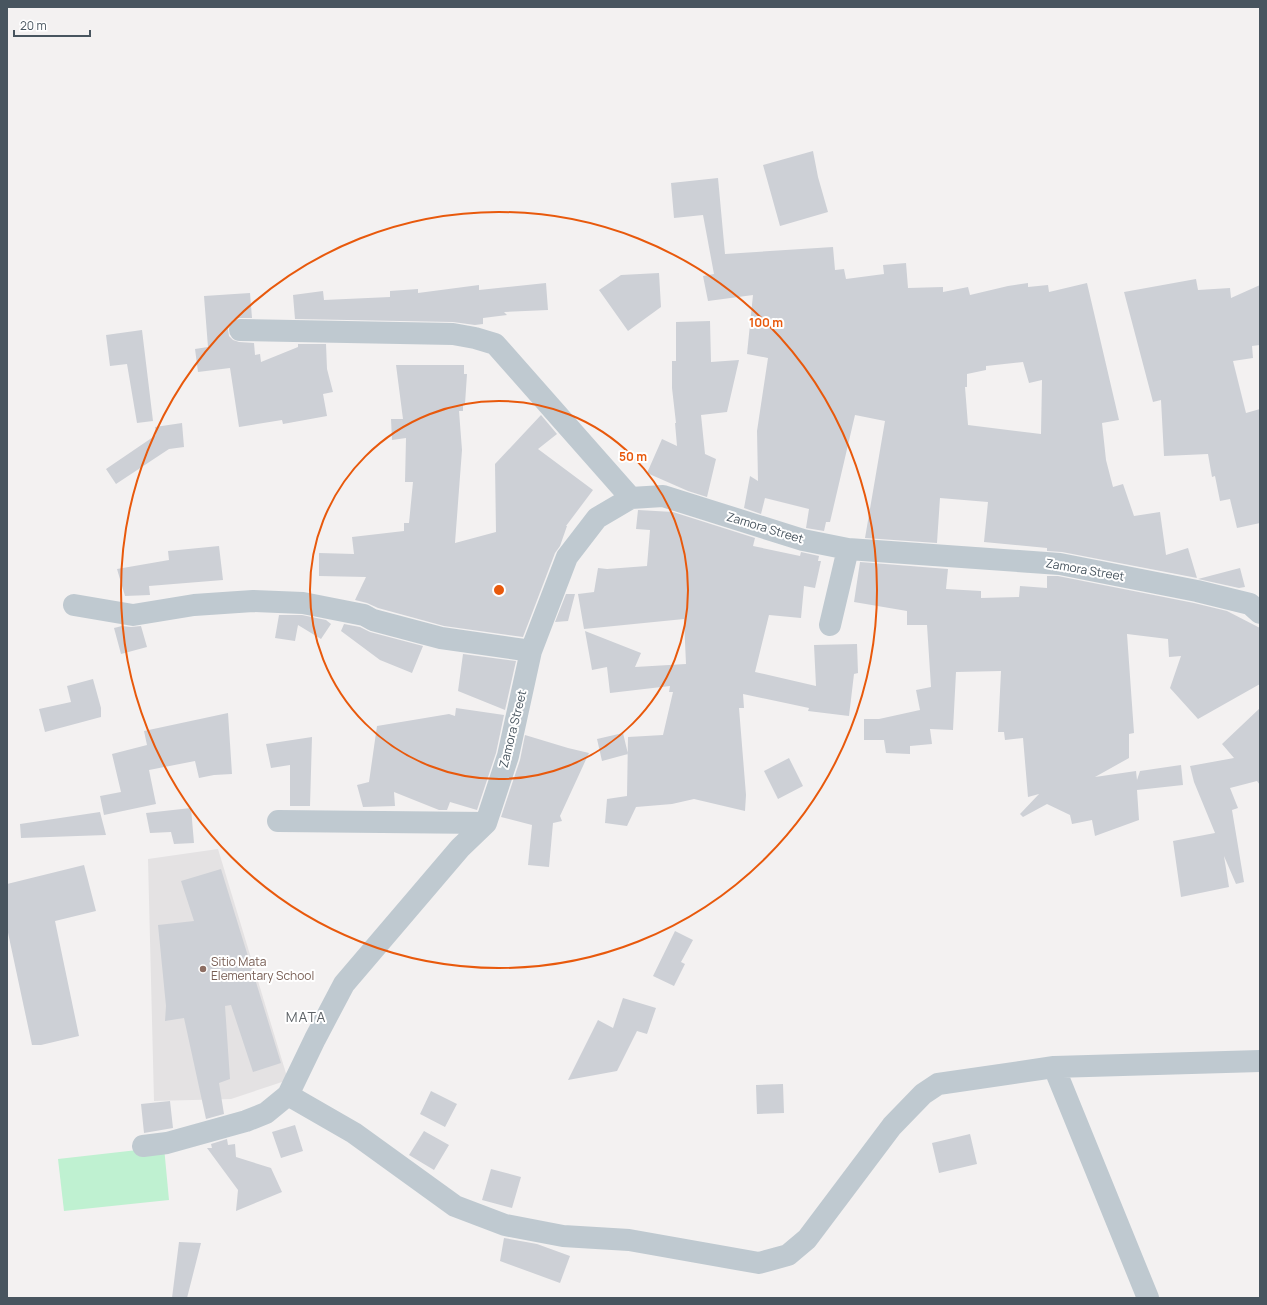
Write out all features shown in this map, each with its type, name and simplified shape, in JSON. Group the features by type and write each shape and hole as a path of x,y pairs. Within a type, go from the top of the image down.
{"street":[{"path":"240,330 453,334 475,338 495,344 631,498"},
{"name":"Zamora Street","path":"486,823 508,756 531,651 567,557 598,518 631,498 663,496 803,540 848,549 1060,564 1197,591 1250,604 1260,613"},
{"path":"830,625 848,549"},
{"path":"74,605 133,615 194,605 253,601 303,603 364,615 374,620 441,638 531,651"},
{"path":"278,822 486,823"},
{"path":"143,1146 167,1143 246,1121 266,1113 288,1095 344,984 460,848 486,823"},
{"path":"288,1095 354,1133 455,1206 505,1225 563,1236 629,1240 759,1263 788,1255 807,1239 892,1126 924,1094 938,1084 1054,1067 1260,1061"},
{"path":"1054,1067 1148,1298"}],"shaded area":[{"name":"Sitio Mata Elementary School","path":"218,849 288,1080 231,1099 154,1101 148,859"}],"green space":[{"path":"164,1147 169,1200 64,1211 58,1159"}],"building":[{"path":"813,151 818,177 828,212 780,226 763,165"},
{"path":"718,178 725,254 833,247 835,270 844,269 846,279 884,274 883,265 906,263 908,288 943,287 943,292 968,287 970,295 1028,283 1028,287 1048,285 1049,292 1087,283 1119,420 1102,423 1106,460 1113,487 1123,484 1134,516 1160,512 1166,555 1188,548 1197,578 1062,552 1047,551 1047,548 984,542 988,502 940,498 937,543 865,538 885,421 855,415 830,522 826,522 824,531 806,528 809,509 765,498 761,514 744,508 750,476 758,481 757,431 768,358 747,354 753,295 708,301 703,276 714,274 703,215 674,218 671,183","holes":["1023,362 1029,383 1042,380 1041,434 968,425 965,387 967,387 967,374 986,370 986,366"]},
{"path":"659,273 661,307 628,331 599,290 621,275"},
{"path":"1196,279 1198,290 1230,288 1231,298 1260,285 1260,345 1252,346 1253,358 1233,361 1246,413 1260,409 1260,523 1237,528 1230,499 1220,501 1215,476 1212,477 1208,454 1164,456 1161,400 1153,402 1124,292"},
{"path":"546,283 548,310 504,312 507,315 483,318 483,324 475,325 453,322 295,319 293,295 323,291 324,300 390,297 390,291 418,289 418,293 479,285 479,290"},
{"path":"250,293 252,318 234,319 230,323 228,329 229,336 233,340 239,342 254,343 255,355 260,354 261,362 298,347 298,344 326,344 327,369 333,392 323,394 327,416 283,424 282,420 239,427 230,368 198,372 195,349 208,347 204,296"},
{"path":"710,321 711,362 739,360 727,412 701,415 705,454 716,459 707,497 688,491 647,473 662,439 677,446 672,388 672,361 676,361 676,322"},
{"path":"142,330 153,421 137,423 127,364 110,366 106,335"},
{"path":"396,365 464,365 464,374 467,374 465,404 463,404 463,411 459,411 462,450 455,543 496,532 495,464 541,415 557,434 538,449 593,490 566,526 560,546 555,553 523,637 444,626 378,608 355,600 366,577 319,576 319,553 354,554 352,537 404,531 404,523 409,523 413,482 405,482 406,438 392,440 391,419 403,419"},
{"path":"182,423 184,447 169,449 116,484 106,469 156,435 155,427"},
{"path":"638,510 673,512 755,538 753,546 800,556 801,552 819,556 818,561 821,561 815,588 804,586 801,618 769,615 755,672 816,686 814,645 857,644 858,673 854,674 849,716 808,711 809,708 743,694 744,708 739,708 746,795 745,811 694,799 672,804 636,807 627,826 605,823 607,799 627,796 628,737 663,735 673,692 669,692 670,686 610,693 607,667 592,670 585,631 641,653 635,667 686,664 684,619 584,629 578,594 594,592 598,568 607,569 647,566 650,530 636,529"},
{"path":"219,546 223,580 149,586 150,595 125,596 117,569 169,560 168,551"},
{"path":"860,562 948,569 946,589 981,591 981,598 1019,597 1020,586 1047,588 1047,576 1058,576 1227,611 1260,628 1260,684 1198,719 1170,688 1181,656 1169,657 1168,639 1127,634 1134,733 1129,734 1129,758 1095,777 1136,771 1137,780 1140,771 1181,765 1183,785 1137,790 1139,820 1095,836 1092,820 1072,824 1070,815 1047,804 1023,817 1020,814 1039,794 1028,797 1023,738 1005,740 1004,732 998,732 1001,671 956,672 953,730 930,729 932,744 910,746 910,754 886,753 884,740 864,740 864,719 879,719 920,710 916,690 931,687 927,625 907,625 907,611 854,602"},
{"path":"1240,568 1245,587 1239,588 1198,579"},
{"path":"566,594 575,594 568,621 555,622"},
{"path":"279,615 302,615 326,620 331,624 321,639 298,625 295,641 275,638"},
{"path":"344,624 360,627 370,632 423,646 412,673 380,660 341,631"},
{"path":"122,626 141,626 147,647 121,654 114,628"},
{"path":"463,654 516,661 505,710 458,691"},
{"path":"93,679 101,708 101,717 45,732 39,709 71,702 67,686"},
{"path":"456,708 504,715 496,753 477,810 450,802 447,810 439,810 394,792 395,806 363,807 357,785 369,782 377,726 449,714 455,716"},
{"path":"1260,708 1260,785 1257,781 1230,788 1238,808 1232,810 1244,882 1236,884 1224,856 1229,887 1181,897 1173,841 1215,833 1194,782 1190,766 1234,758 1222,744"},
{"path":"228,713 232,774 199,778 195,761 149,770 156,804 104,815 100,796 121,792 112,754 147,745 144,731"},
{"path":"623,733 628,754 602,761 597,739"},
{"path":"525,735 589,753 560,816 562,821 553,823 549,867 528,865 532,825 501,817 520,760"},
{"path":"312,737 310,806 290,806 290,765 271,768 266,744"},
{"path":"789,758 803,786 778,799 764,771"},
{"path":"191,808 194,843 174,844 171,832 150,833 146,813"},
{"path":"100,812 106,835 21,838 20,824"},
{"path":"84,865 96,911 55,921 79,1036 41,1045 32,1045 7,928 7,884"},
{"path":"221,869 281,1063 253,1072 231,1005 225,1006 230,1079 219,1083 224,1114 206,1119 184,1018 165,1021 166,1006 158,925 194,921 181,881"},
{"path":"675,931 693,940 681,962 685,964 674,986 653,976"},
{"path":"623,998 656,1008 647,1034 637,1031 617,1071 568,1080 598,1020 613,1028"},
{"path":"783,1084 784,1113 757,1114 756,1085"},
{"path":"431,1091 457,1104 445,1127 420,1114"},
{"path":"170,1101 173,1128 144,1133 141,1104"},
{"path":"295,1125 303,1151 281,1158 272,1132"},
{"path":"424,1131 449,1145 434,1170 409,1155"},
{"path":"970,1134 977,1164 939,1173 932,1143"},
{"path":"227,1139 228,1145 235,1144 236,1157 271,1168 282,1192 236,1211 238,1190 207,1148 212,1148 211,1144"},
{"path":"491,1169 521,1177 512,1208 482,1200"},
{"path":"504,1238 537,1244 570,1256 560,1283 500,1261"},
{"path":"179,1242 201,1243 187,1298 172,1298"}],"place":[{"name":"Sitio Mata Elementary School","path":"203,969"}],"district":[{"name":"MATA","path":"306,1017"}]}
